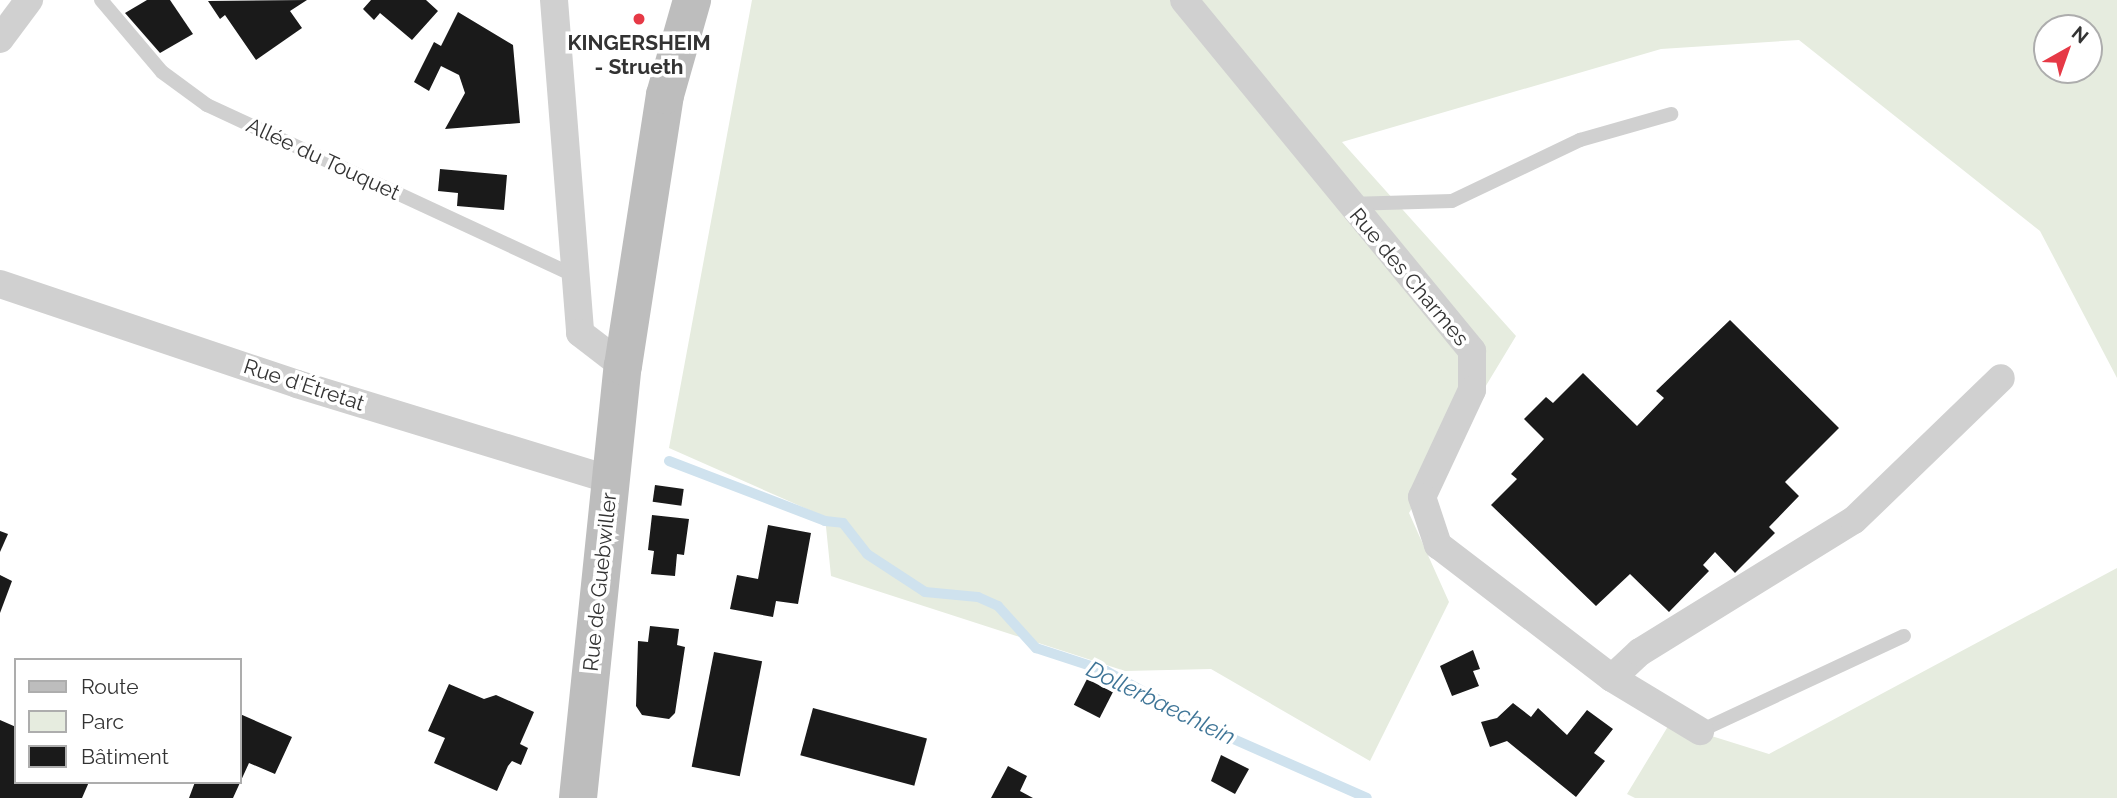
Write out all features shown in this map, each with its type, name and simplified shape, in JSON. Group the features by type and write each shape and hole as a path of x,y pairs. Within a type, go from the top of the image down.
{"main road":[{"name":"Rue de Guebwiller","path":"578,798 623,366 665,95 692,0"}],"street":[{"path":"0,39 29,0"},
{"path":"554,0 580,333 623,366"},
{"name":"Rue des Charmes","path":"1184,0 1348,204 1472,351 1472,390 1422,497 1438,545 1612,678 1700,731"},
{"name":"Rue d'Étretat","path":"0,284 297,384 611,480"},
{"path":"1612,678 1640,652 1854,520 2001,378"}],"lane":[{"name":"Allée du Touquet","path":"101,0 162,72 207,105 576,276"},
{"path":"1348,204 1452,201 1580,140 1671,114"},
{"path":"1700,731 1904,636"}],"green space":[{"path":"752,0 2117,0 2117,378 2040,231 1799,40 1661,49 1342,142 1516,336 1409,513 1449,602 1370,761 1211,669 1125,671 831,576 825,517 669,448"},
{"path":"2117,568 2117,798 1635,798 1627,794 1670,723 1769,754"}],"building":[{"path":"147,0 170,0 193,34 160,53 125,13"},
{"path":"307,0 290,11 302,28 256,60 225,15 220,19 208,1"},
{"path":"371,0 426,0 438,11 412,40 380,13 374,20 363,9"},
{"path":"458,12 513,45 520,123 445,129 465,93 459,75 441,66 429,91 414,82 434,42 441,46"},
{"path":"440,169 507,175 504,210 457,206 458,193 438,191"},
{"path":"1730,320 1839,428 1785,482 1799,496 1769,527 1775,533 1735,573 1715,552 1703,565 1709,571 1669,612 1630,574 1596,606 1491,505 1517,479 1511,474 1544,439 1524,419 1546,397 1553,403 1583,373 1637,426 1664,398 1656,391"},
{"path":"655,485 684,489 681,506 653,502"},
{"path":"652,515 689,519 684,555 677,554 675,576 651,574 654,551 648,550"},
{"path":"768,525 811,533 798,604 776,601 773,617 730,609 737,575 758,579"},
{"path":"0,531 8,534 0,552"},
{"path":"0,575 12,581 0,613"},
{"path":"650,626 679,629 677,645 685,647 675,713 669,719 642,715 636,706 638,641 648,642"},
{"path":"1473,650 1480,669 1473,671 1479,686 1452,696 1440,666"},
{"path":"714,652 762,661 740,776 692,767"},
{"path":"1087,679 1113,692 1100,718 1074,705"},
{"path":"449,684 484,699 496,695 534,712 520,744 528,748 521,765 512,761 497,791 434,763 445,738 428,731"},
{"path":"1513,703 1531,717 1538,708 1567,735 1587,710 1613,729 1594,753 1605,761 1576,797 1507,741 1490,747 1481,722 1497,718"},
{"path":"813,708 927,739 914,786 800,755"},
{"path":"242,715 292,737 275,774 249,763 242,778"},
{"path":"0,720 14,726 14,784 88,784 82,798 0,798"},
{"path":"1221,755 1249,769 1235,794 1211,781"},
{"path":"1008,766 1027,776 1020,791 1033,798 991,798"},
{"path":"194,784 239,784 233,798 189,798"}],"waterway":[{"name":"Dollerbaechlein","path":"669,461 825,521 843,523 867,554 925,592 978,597 998,606 1036,648 1106,671 1213,730 1367,798"}],"place":[{"name":"KINGERSHEIM - Strueth","path":"639,19"}]}
